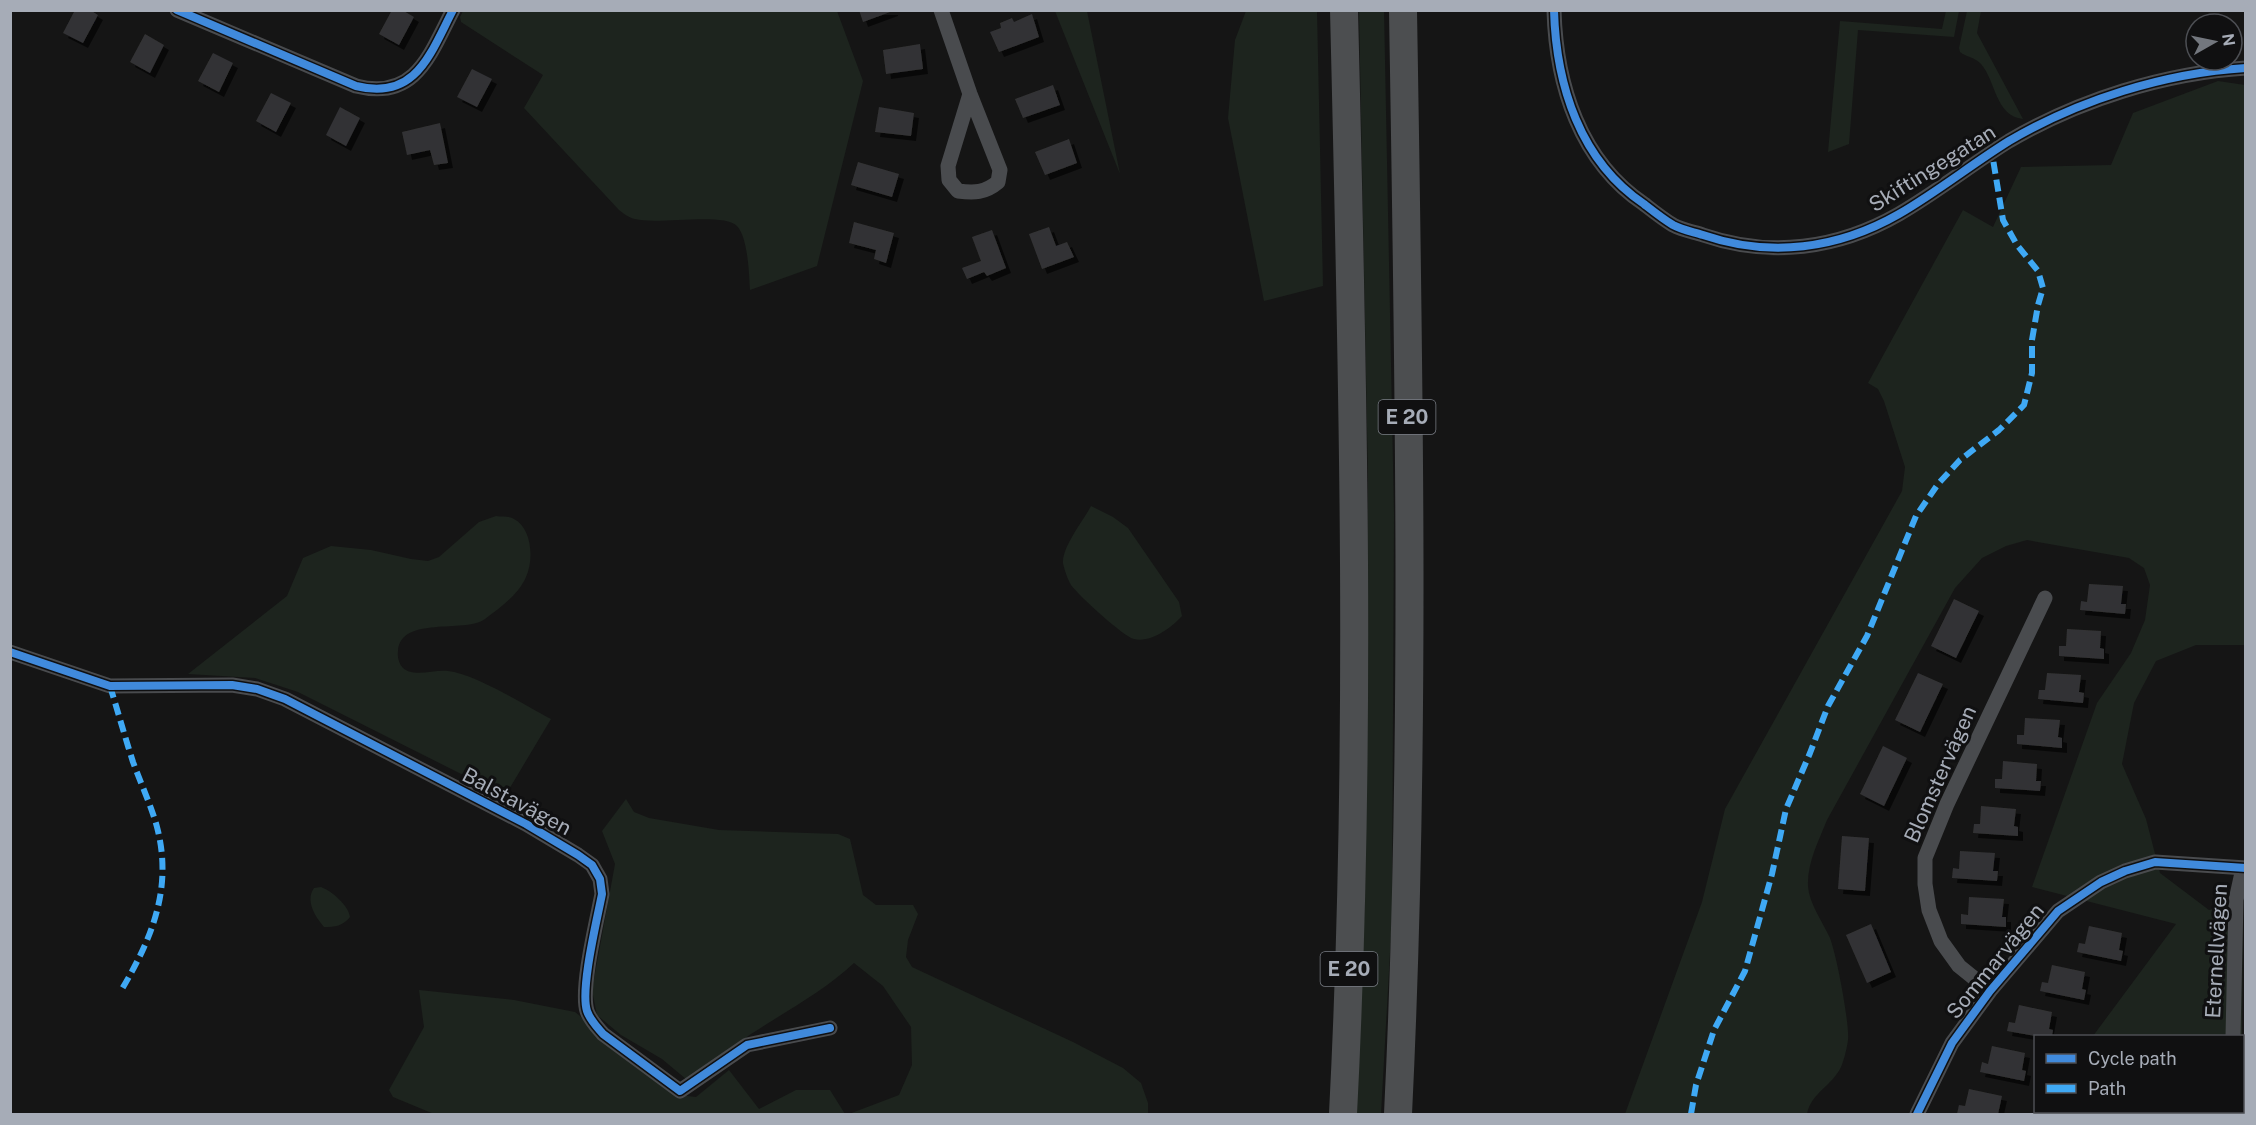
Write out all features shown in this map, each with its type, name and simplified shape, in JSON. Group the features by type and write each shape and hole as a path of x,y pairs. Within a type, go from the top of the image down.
{"highway":[{"name":"E 20","path":"1343,1114 1352,903 1355,631 1353,344 1344,10"},
{"name":"E 20","path":"1398,1114 1406,914 1410,630 1408,329 1402,10"}],"street":[{"path":"177,10 356,86 373,90 409,81 424,66 453,10"},
{"path":"941,10 969,94 1000,170 998,182 989,190 973,193 958,191 949,180 948,166 969,94"},
{"name":"Skiftingegatan","path":"1554,10 1560,70 1574,115 1595,158 1626,192 1675,226 1723,242 1754,248 1814,246 1845,238 1899,214 2010,141 2070,111 2146,85 2227,69 2246,68"},
{"name":"Blomstervägen","path":"1990,991 1959,966 1941,941 1929,910 1924,884 1925,858 1947,804 2045,598"},
{"name":"Balstavägen","path":"10,652 110,687 232,685 257,689 285,699 526,824 578,855 592,866 600,879 602,894 585,989 586,1010 603,1034 680,1091 747,1045 830,1028"},
{"name":"Sommarvägen","path":"1917,1114 1952,1043 1990,991 2058,911 2101,882 2125,871 2156,862 2244,868"},
{"name":"Eternellvägen","path":"2233,1035 2235,900 2244,868"}],"shaded area":[{"path":"1384,10 1394,515 1392,917 1381,1114 1356,1114 1365,897 1368,478 1359,11"},
{"path":"463,11 837,11 863,81 817,266 750,290 746,247 737,226 719,220 658,221 633,218 624,214 524,108 543,75 461,22 460,17"},
{"path":"1055,11 1087,11 1120,174"},
{"path":"1246,11 1317,11 1323,286 1264,301 1228,118 1235,40"},
{"path":"1946,11 1959,11 1954,37 1858,30 1849,144 1828,152 1840,21 1942,29"},
{"path":"1967,11 1981,11 1977,33 2023,119 2007,112 2001,105 1981,64 1960,52"},
{"path":"2218,81 2245,85 2245,645 2196,645 2156,661 2134,703 2122,764 2146,819 2160,873 2209,910 2243,900 2242,1034 2094,1035 2176,924 2032,887 2097,703 2131,653 2145,620 2150,585 2144,568 2129,558 2027,540 2006,546 1982,558 1955,588 1827,820 1814,852 1808,877 1809,892 1832,944 1847,1020 1848,1043 1837,1074 1813,1100 1807,1114 1625,1114 1702,902 1725,809 1902,491 1905,467 1884,401 1878,389 1868,383 1963,210 1993,227 2021,167 2111,165 2133,113"},
{"path":"1091,506 1128,528 1179,602 1182,616 1160,634 1140,640 1129,637 1091,606 1070,583 1063,563 1066,549"},
{"path":"496,516 514,519 525,529 528,537 529,570 519,589 485,619 475,623 421,629 410,633 402,640 398,656 400,664 408,671 459,673 500,691 551,719 505,796 298,692 255,678 188,674 287,596 303,558 331,546 371,550 428,561 439,557 479,522"},
{"path":"626,799 634,812 649,818 719,830 838,834 850,839 863,895 876,905 913,905 918,914 908,940 906,957 912,967 1073,1042 1123,1068 1141,1083 1148,1103 1148,1114 849,1114 899,1095 912,1065 911,1027 883,986 854,963 817,992 686,1079 662,1059 621,1035 597,1015 592,990 615,864 602,831"},
{"path":"321,887 335,895 347,908 350,917 342,924 324,927 317,918 310,898 314,888"},
{"path":"419,990 514,1000 575,1012 679,1095 696,1097 729,1070 759,1109 796,1090 830,1090 845,1114 434,1114 393,1097 389,1090 424,1027"}],"building":[{"path":"75,10 90,10 98,15 83,43 63,33"},
{"path":"392,10 402,10 414,17 399,45 379,34"},
{"path":"859,10 893,10 893,11 863,22"},
{"path":"1032,14 1039,37 999,52 990,32 1001,28 1000,23 1012,18 1014,22"},
{"path":"145,34 164,45 150,73 130,62"},
{"path":"920,44 923,69 886,74 883,50"},
{"path":"213,53 233,63 219,92 198,81"},
{"path":"472,69 492,79 477,107 457,97"},
{"path":"1053,85 1060,105 1023,118 1015,99"},
{"path":"271,93 291,103 276,132 256,121"},
{"path":"340,107 360,118 346,146 326,135"},
{"path":"879,107 914,113 911,136 875,132"},
{"path":"440,123 448,163 434,165 430,150 407,155 402,132"},
{"path":"1069,139 1077,163 1045,175 1035,152"},
{"path":"858,162 899,174 892,197 851,185"},
{"path":"854,222 894,233 886,263 874,259 876,250 849,243"},
{"path":"1049,227 1056,246 1067,242 1074,257 1042,269 1029,234"},
{"path":"992,230 1006,268 987,276 984,272 967,279 962,268 981,261 972,237"},
{"path":"2089,584 2123,586 2121,604 2126,604 2125,614 2080,610 2081,601 2087,602"},
{"path":"1954,599 1979,611 1956,658 1931,646"},
{"path":"2067,629 2101,631 2100,648 2104,649 2104,659 2059,656 2059,646 2066,646"},
{"path":"1918,673 1943,684 1920,732 1895,720"},
{"path":"2047,673 2081,675 2079,692 2084,693 2083,703 2038,699 2039,690 2045,690"},
{"path":"2025,718 2060,720 2058,737 2062,738 2062,748 2017,744 2017,735 2024,735"},
{"path":"1883,746 1907,758 1884,806 1860,794"},
{"path":"2003,761 2037,764 2036,781 2041,781 2040,791 1995,788 1995,779 2002,779"},
{"path":"1981,806 2016,809 2014,826 2018,827 2018,836 1973,833 1974,824 1980,824"},
{"path":"1842,836 1869,838 1865,891 1838,889"},
{"path":"1960,851 1995,853 1993,871 1998,871 1997,881 1952,878 1953,868 1959,869"},
{"path":"1969,897 2004,899 2002,917 2006,917 2006,927 1961,924 1961,914 1968,915"},
{"path":"1871,924 1891,972 1867,983 1846,935"},
{"path":"2089,926 2122,933 2119,950 2123,951 2121,961 2077,952 2079,943 2085,944"},
{"path":"2052,965 2085,972 2082,989 2086,990 2084,1000 2040,991 2042,982 2048,983"},
{"path":"2019,1005 2052,1012 2049,1029 2053,1030 2052,1035 2034,1036 2007,1031 2009,1022 2015,1023"},
{"path":"1992,1046 2025,1053 2022,1070 2026,1071 2024,1081 1980,1072 1982,1062 1988,1064"},
{"path":"1969,1089 2002,1096 1998,1114 1957,1114 1959,1105 1965,1106"}],"marked path":[{"path":"1691,1114 1696,1085 1714,1030 1745,971 1772,874 1786,809 1828,706 1867,636 1916,516 1938,484 1960,460 1999,430 2024,405 2032,373 2032,340 2043,288 2038,271 2017,245 2003,220 1992,153"},
{"path":"110,686 133,762 157,827 162,871 157,912 142,951 122,989"}],"cycle path":[{"path":"177,10 356,86 376,89 393,87 407,80 418,70 437,43 453,10"},
{"path":"1554,10 1560,66 1566,93 1588,143 1603,166 1622,186 1673,225 1728,242 1753,246 1778,248 1803,246 1852,235 1899,214 2009,141 2064,113 2153,82 2246,68"},
{"path":"10,652 110,686 232,685 257,689 285,699 526,824 578,855 592,865 600,879 602,894 587,971 585,1001 588,1014 603,1034 680,1091 747,1045 830,1028"},
{"path":"1917,1114 1952,1043 1990,991 2058,911 2101,882 2125,871 2155,862 2246,868"}]}
